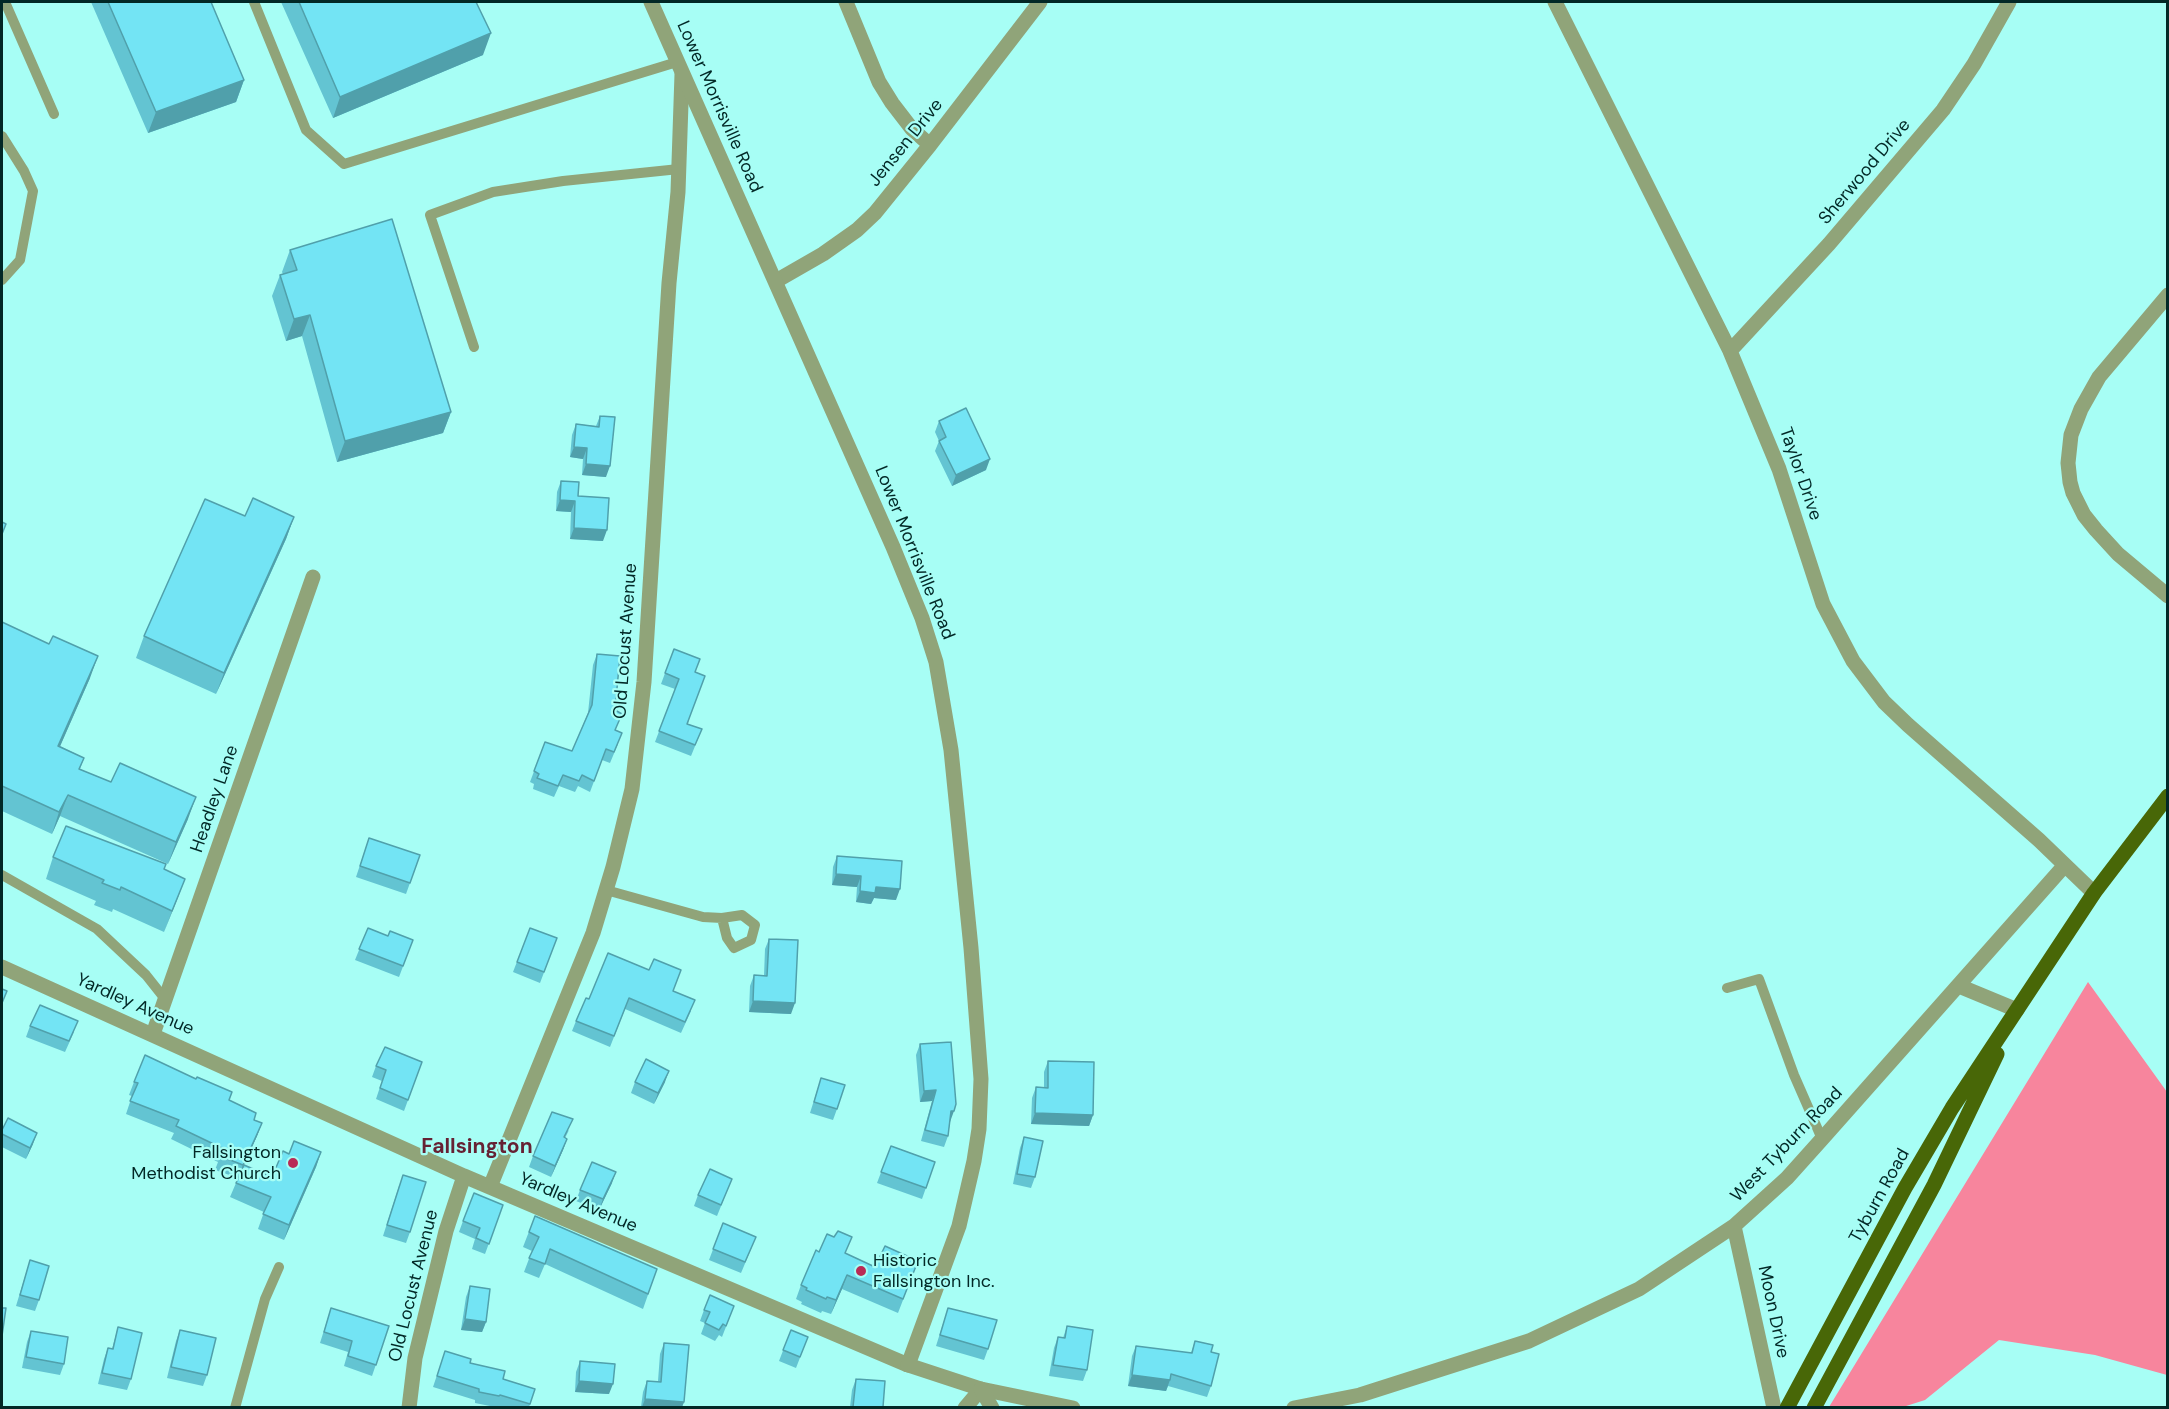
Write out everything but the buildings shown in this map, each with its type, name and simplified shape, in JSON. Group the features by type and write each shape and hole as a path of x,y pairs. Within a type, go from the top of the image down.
{"main road":[{"name":"Tyburn Road","path":"1787,1407 1905,1188 1952,1108 2094,892 2168,796"},
{"name":"Tyburn Road","path":"1814,1407 1934,1185 2017,1010"}],"street":[{"name":"Lower Morrisville Road","path":"651,2 776,281 922,618 936,662 951,750 971,948 981,1079 979,1129 959,1226 909,1365"},
{"path":"846,2 879,81 892,103 912,129 930,144"},
{"name":"Jensen Drive","path":"776,281 823,254 857,230 875,213 1040,2"},
{"name":"Taylor Drive","path":"1555,2 1730,351 1779,469 1823,604 1853,661 1884,702 1908,726 2094,892"},
{"name":"Sherwood Drive","path":"1730,351 1829,244 1943,110 1974,64 2009,2"},
{"name":"Old Locust Avenue","path":"490,1187 593,933 632,789 644,682 669,283 679,169 680,68"},
{"path":"2168,294 2099,377 2081,409 2071,435 2068,463 2073,493 2084,515 2118,554 2168,596"},
{"name":"Headley Lane","path":"153,1034 313,577"},
{"name":"West Tyburn Road","path":"1294,1407 1360,1395 1529,1341 1639,1289 1734,1226 1786,1178 1822,1139 2065,865"},
{"name":"Yardley Avenue","path":"2,967 464,1176 909,1365 981,1389"},
{"path":"1959,986 2017,1010"},
{"name":"Old Locust Avenue","path":"409,1407 420,1335 446,1231 464,1176"},
{"name":"Moon Drive","path":"1734,1226 1774,1407"},
{"path":"964,1407 981,1389"},
{"path":"981,1389 992,1407"},
{"path":"981,1389 1073,1407"}],"lane":[{"path":"5,2 54,114"},
{"path":"254,2 306,130 344,164 680,68"},
{"path":"2,136 24,171 33,191 20,260 2,280"},
{"path":"474,347 430,215 494,192 563,181 679,169"},
{"path":"2,875 97,929 146,975 165,999"},
{"path":"606,890 704,917 722,918"},
{"path":"1727,988 1759,979 1794,1075 1822,1139"},
{"path":"235,1407 265,1299 279,1267"}],"shaded area":[{"path":"2088,982 2167,1092 2167,1375 2095,1355 1999,1340 1925,1400 1903,1407 1829,1407"}],"place":[{"name":"Fallsington Methodist Church","path":"293,1163"},
{"name":"Historic Fallsington Inc.","path":"861,1271"}],"district":[{"name":"Fallsington","path":"477,1147"}]}
